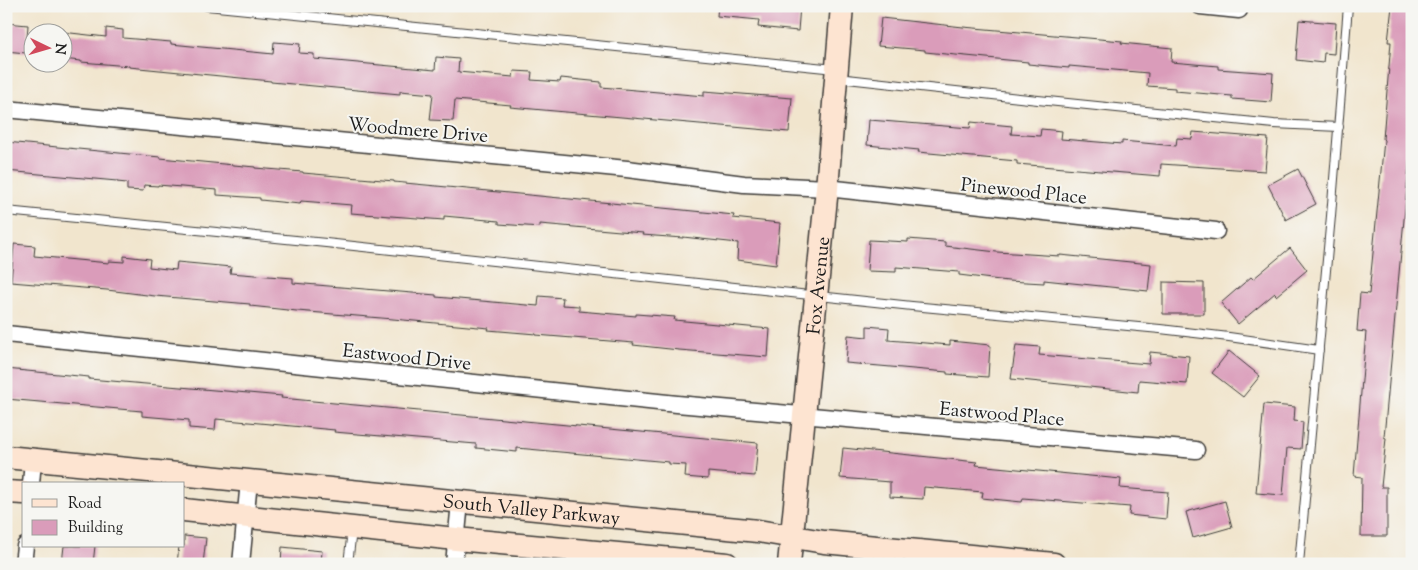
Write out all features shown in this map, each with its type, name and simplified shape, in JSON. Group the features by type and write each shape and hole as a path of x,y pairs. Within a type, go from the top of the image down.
{"main road":[{"name":"Fox Avenue","path":"789,564 827,188 842,6"},
{"name":"South Valley Parkway","path":"6,457 758,531 824,542 1054,564"},
{"path":"6,492 22,493"},
{"name":"South Valley Parkway","path":"185,510 456,539 727,564"}],"street":[{"path":"1200,6 1239,10"},
{"name":"Woodmere Drive","path":"6,109 617,168 744,184 827,188"},
{"name":"Pinewood Place","path":"827,188 1216,231"},
{"name":"Eastwood Drive","path":"6,334 668,403 804,415"},
{"name":"Eastwood Place","path":"804,415 1196,450"},
{"path":"31,482 33,460"},
{"path":"241,564 249,481"},
{"path":"454,564 460,502"},
{"path":"24,564 25,548"}],"lane":[{"path":"207,6 836,73 1038,100 1274,124 1339,128"},
{"path":"1299,564 1339,128 1348,6"},
{"path":"6,211 336,244 912,306 1160,329 1319,350"},
{"path":"348,564 352,528"}],"building":[{"path":"718,6 800,6 798,31 758,27 759,20 717,16"},
{"path":"1392,6 1412,6 1412,132 1384,437 1386,438 1381,487 1387,487 1387,536 1361,536 1362,477 1354,476 1366,332 1357,331 1360,293 1369,294 1384,140 1391,42 1388,42"},
{"path":"881,18 1122,41 1121,43 1172,48 1171,62 1218,66 1218,69 1273,73 1271,102 1232,99 1232,96 1175,91 1175,88 1147,86 1148,73 1028,64 1028,62 878,46"},
{"path":"1299,20 1336,23 1334,54 1324,53 1323,63 1296,60"},
{"path":"6,23 22,24 22,53 6,51"},
{"path":"106,28 123,30 123,38 273,54 274,42 300,44 299,53 314,54 314,59 435,70 436,57 459,59 458,72 513,77 514,71 532,72 531,80 560,82 561,78 601,82 601,87 704,96 704,91 792,98 789,132 510,107 511,105 455,100 453,121 430,120 433,94 400,91 400,94 271,82 72,60 72,33 106,37"},
{"path":"869,120 970,128 971,122 1012,126 1011,134 1040,136 1041,129 1062,131 1061,139 1122,144 1122,141 1176,146 1177,138 1192,139 1193,132 1268,138 1265,171 1161,164 1160,176 1017,164 1017,161 918,152 919,150 867,145"},
{"path":"6,142 734,215 733,218 780,223 776,265 737,260 738,243 540,224 540,227 499,224 499,221 444,216 444,220 351,213 352,205 301,201 300,204 260,200 260,198 217,195 217,190 158,185 144,185 143,191 127,190 127,183 117,181 6,171"},
{"path":"1298,169 1316,204 1286,220 1268,185"},
{"path":"908,239 945,242 945,246 997,252 1060,255 1151,264 1148,291 1044,280 1044,283 1008,281 959,275 959,272 896,267 896,272 867,271 869,240 908,242"},
{"path":"14,244 35,246 34,256 109,263 109,261 124,262 124,256 150,259 149,267 176,270 177,262 231,267 230,273 293,278 293,283 538,306 539,296 563,298 562,305 579,306 579,311 675,317 674,320 770,329 768,357 679,350 633,345 634,343 488,330 489,328 11,282"},
{"path":"1290,248 1307,270 1276,296 1275,293 1238,324 1221,303 1251,277 1253,279"},
{"path":"1163,282 1204,283 1204,314 1163,314"},
{"path":"867,326 889,328 888,340 950,345 950,341 990,345 988,377 846,363 848,335 867,337"},
{"path":"1016,345 1040,347 1039,355 1149,364 1150,352 1189,356 1187,384 1139,380 1138,392 1011,379"},
{"path":"1229,351 1260,376 1243,397 1212,373"},
{"path":"6,369 89,377 89,379 282,396 281,398 758,443 755,476 708,472 708,479 685,477 686,465 669,464 669,462 517,448 517,452 476,448 476,444 334,432 335,430 216,419 215,430 189,428 189,420 142,416 142,411 6,399"},
{"path":"1264,404 1295,407 1294,421 1303,422 1301,449 1287,448 1283,495 1256,493"},
{"path":"843,448 977,462 976,465 1121,479 1120,488 1168,492 1166,519 1129,515 1130,507 1023,498 1022,502 982,498 983,492 924,487 923,499 890,497 890,482 840,478"},
{"path":"1225,501 1232,527 1193,538 1186,512"},
{"path":"185,536 206,538 203,564 177,564 179,548 185,548"},
{"path":"282,547 322,551 321,564 281,564"},
{"path":"64,548 95,548 93,564 62,563"}]}
